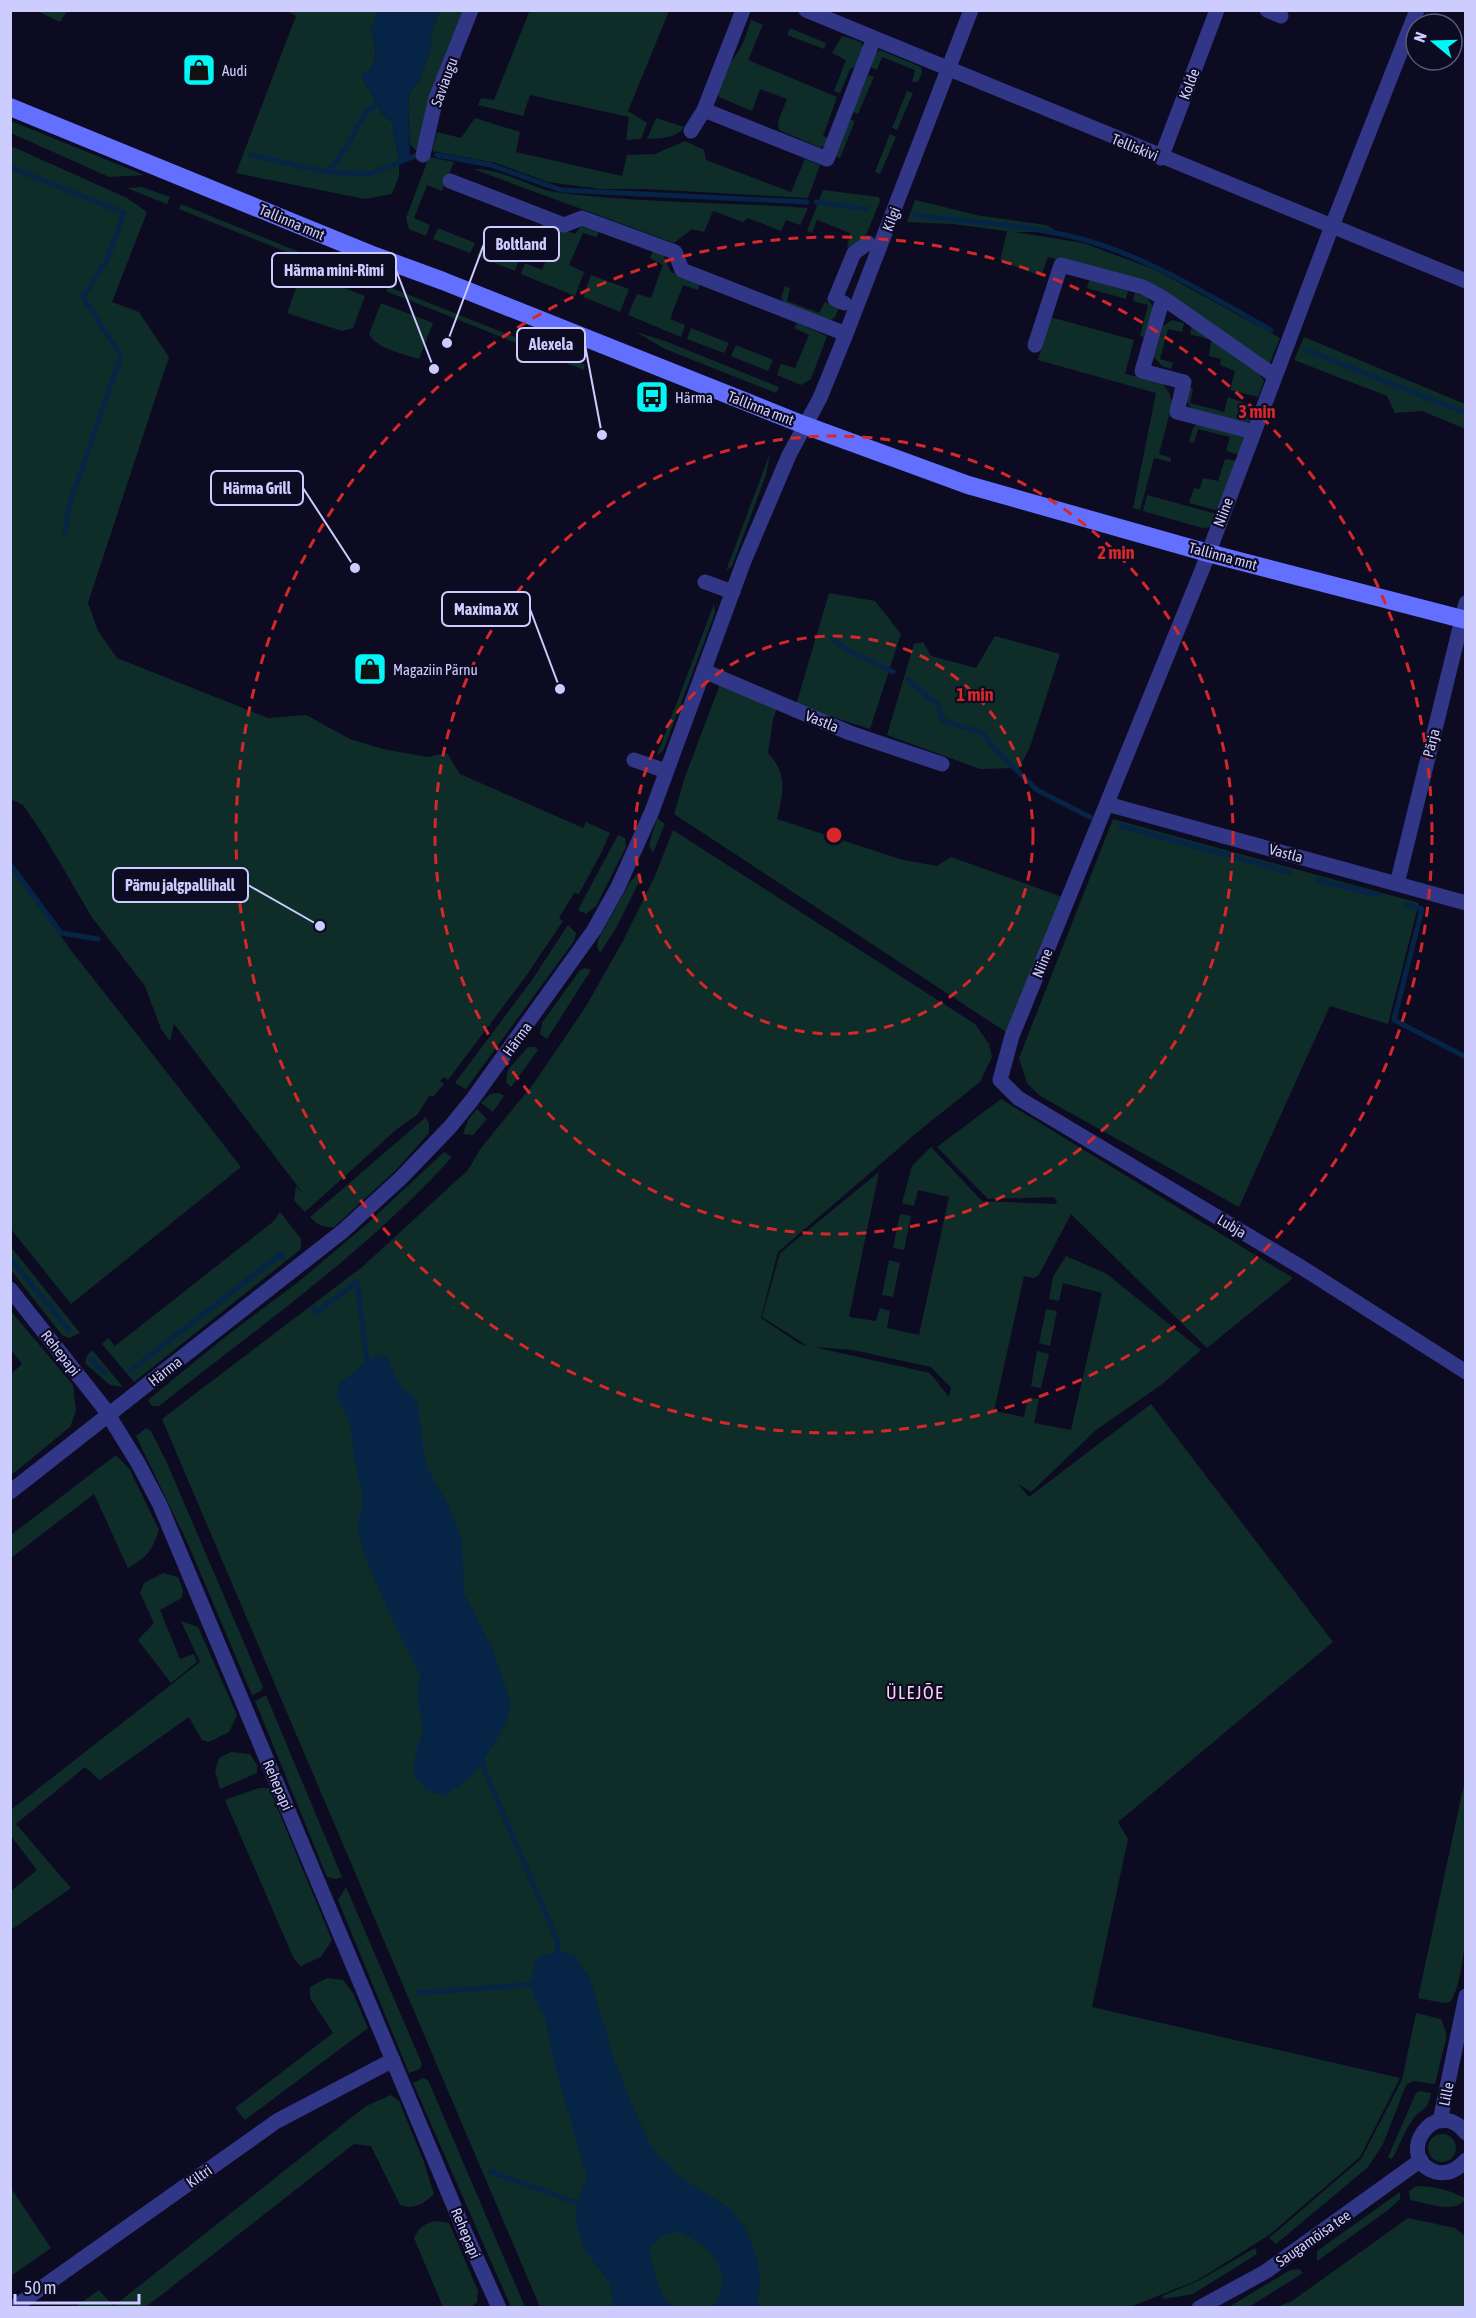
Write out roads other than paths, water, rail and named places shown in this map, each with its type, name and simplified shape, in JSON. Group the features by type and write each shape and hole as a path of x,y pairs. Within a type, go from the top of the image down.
{"main road":[{"name":"Tallinna mnt","path":"10,107 375,256 804,425 968,485 1208,553 1464,614"}],"street":[{"name":"Saviaugu","path":"423,155 436,98 471,10"},
{"path":"691,131 704,110 743,10"},
{"name":"Telliskivi","path":"806,10 1161,158 1466,281"},
{"name":"Kilgi","path":"804,425 820,398 846,334 971,10"},
{"name":"Kolde","path":"1161,158 1217,10"},
{"name":"Niine","path":"1000,1080 1012,1036 1208,553 1417,10"},
{"path":"704,110 827,159 874,38"},
{"path":"450,181 564,225 582,218 675,252 682,270 846,334"},
{"path":"844,303 835,299 854,253 868,243"},
{"path":"1035,345 1061,265 1143,287 1275,376"},
{"path":"1162,298 1142,371 1184,382 1177,412 1254,432"},
{"name":"Härma","path":"10,1492 343,1231 401,1178 450,1127 517,1040 594,930 618,887 666,771 744,561 804,425"},
{"path":"705,582 733,592"},
{"name":"Pärja","path":"1397,884 1464,614"},
{"name":"Vastla","path":"704,671 850,733 942,764"},
{"path":"634,759 666,771"},
{"name":"Vastla","path":"1107,804 1466,903"},
{"name":"Lubja","path":"1000,1080 1018,1098 1301,1267 1466,1372"},
{"name":"Rehepapi","path":"10,1289 108,1415 138,1463 164,1515 499,2307"},
{"name":"Lille","path":"1440,2121 1466,1996"},
{"name":"Kiltri","path":"13,2307 277,2121 393,2060"},
{"path":"1464,2167 1443,2173 1427,2167 1418,2152 1420,2135 1432,2123 1440,2121 1455,2124 1466,2133"},
{"name":"Saugamõisa tee","path":"1199,2307 1265,2272 1421,2160"}],"water":[{"path":"378,11 439,11 430,37 431,46 421,77 410,92 408,106 410,158 399,162 392,122 382,114 361,75 371,69 376,54 371,29"},
{"path":"375,1355 387,1357 397,1381 417,1401 426,1465 446,1501 462,1538 464,1594 492,1647 511,1703 506,1722 480,1765 467,1780 444,1796 426,1790 413,1775 416,1751 423,1730 417,1692 420,1675 391,1617 363,1552 358,1525 363,1500 350,1423 336,1394 339,1384"},
{"path":"563,1952 575,1956 590,1978 612,2053 651,2147 684,2180 727,2206 743,2225 758,2263 760,2284 758,2307 713,2307 720,2294 721,2272 711,2254 681,2232 664,2236 650,2248 654,2272 660,2289 674,2307 613,2307 610,2284 585,2250 576,2223 577,2203 587,2178 553,2059 546,2020 530,1987 535,1960 543,1955"}],"waterway":[{"path":"326,172 346,148 363,116 375,105 382,103"},
{"path":"251,155 326,172 370,174 415,156"},
{"path":"437,155 491,165 561,190 807,202"},
{"path":"10,167 124,213 107,260 83,297 121,356 69,506 65,533"},
{"path":"816,202 867,209"},
{"path":"914,215 1041,230 1107,247 1156,267 1271,330"},
{"path":"1306,350 1466,413"},
{"path":"832,639 847,650 893,672"},
{"path":"908,680 937,704 944,721 982,733 1037,790 1090,817"},
{"path":"1121,826 1289,872"},
{"path":"10,864 61,933 98,939"},
{"path":"1317,880 1378,895"},
{"path":"1407,905 1422,909 1394,1020 1466,1057"},
{"path":"131,1370 281,1254 283,1258"},
{"path":"10,1258 69,1330"},
{"path":"313,1307 317,1312 357,1282 368,1368"},
{"path":"91,1359 104,1373"},
{"path":"480,1753 485,1771 557,1940 559,1959"},
{"path":"419,1993 537,1984"},
{"path":"491,2172 583,2205"}],"place":[{"name":"Audi","path":"199,70"},
{"name":"Boltland","path":"447,343"},
{"name":"Härma mini-Rimi","path":"434,369"},
{"name":"Härma","path":"652,397"},
{"name":"Alexela","path":"602,435"},
{"name":"Härma Grill","path":"355,568"},
{"name":"Magaziin Pärnu","path":"370,669"},
{"name":"Maxima XX","path":"560,689"},
{"name":"Pärnu jalgpallihall","path":"320,926"}],"district":[{"name":"ÜLEJÕE","path":"915,1692"}]}
